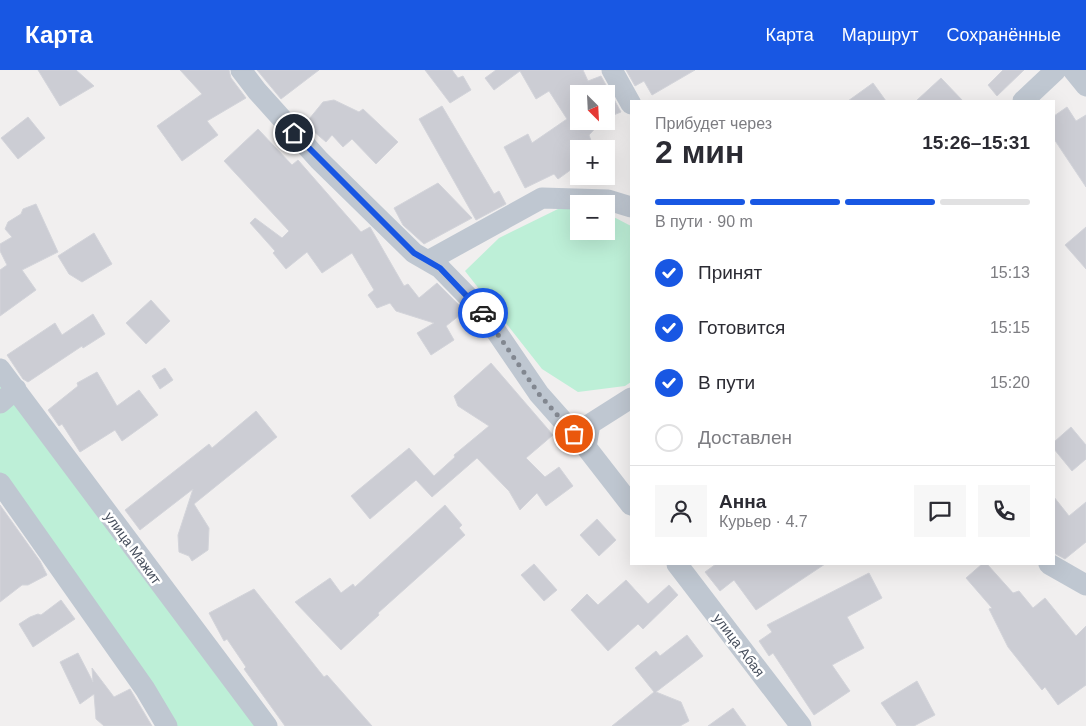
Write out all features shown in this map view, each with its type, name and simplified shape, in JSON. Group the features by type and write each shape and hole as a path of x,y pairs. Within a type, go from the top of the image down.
{"street":[{"path":"241,70 257,91 319,160 414,253 440,268 483,312 539,394 586,447 630,504"},
{"path":"612,70 630,102"},
{"path":"1024,100 1056,70"},
{"path":"1073,70 1086,86"},
{"path":"428,261 542,198 608,200 630,206"},
{"name":"улица Мажит","path":"0,369 267,726"},
{"path":"0,403 16,389"},
{"path":"586,447 590,424 630,399"},
{"path":"0,483 145,690 167,726"},
{"name":"улица Абая","path":"678,565 802,726"},
{"path":"1051,565 1086,585"}],"green space":[{"path":"570,207 570,240 615,240 615,218 630,225 630,383 625,386 578,392 542,369 465,271 499,238 560,208"},
{"path":"0,376 272,726 172,726 0,479"}],"building":[{"path":"38,70 76,70 94,86 60,106"},
{"path":"180,70 229,70 231,78 246,98 207,121 218,135 182,161 157,126 202,94"},
{"path":"257,70 319,70 281,99"},
{"path":"425,70 452,70 458,78 463,76 471,90 450,103"},
{"path":"496,70 583,70 588,81 601,76 606,85 570,85 570,130 594,130 589,135 591,140 570,140 570,170 558,179 554,174 525,188 504,147 528,134 532,143 567,119 549,91 536,99 520,71 494,90 485,78"},
{"path":"626,70 695,70 652,95 644,81 635,86"},
{"path":"1003,70 1024,70 997,96 988,85"},
{"path":"941,78 962,100 917,100"},
{"path":"873,83 885,100 849,100"},
{"path":"334,100 359,112 363,109 398,142 376,164 352,139 343,147 332,135 326,142 305,124 323,102"},
{"path":"615,101 621,112 615,114"},
{"path":"442,106 494,194 499,191 506,204 476,220 419,119"},
{"path":"1067,107 1076,121 1086,115 1086,187 1055,140 1055,115"},
{"path":"28,117 45,138 18,159 1,138"},
{"path":"258,129 292,165 298,160 361,232 370,227 404,286 408,284 419,298 437,283 465,311 446,326 454,340 431,355 417,333 434,323 396,311 390,303 377,308 368,295 374,290 352,253 322,273 307,252 286,269 273,253 275,251 250,223 255,218 282,238 289,231 224,161"},
{"path":"438,183 472,218 424,244 403,225 394,208"},
{"path":"36,204 58,252 22,270 36,290 0,316 0,270 7,265 0,251 0,244 12,237 5,229 8,222 21,214 23,209"},
{"path":"1086,227 1086,269 1065,245"},
{"path":"94,233 112,264 82,282 69,274 58,256"},
{"path":"151,300 170,321 146,344 126,323"},
{"path":"93,314 105,334 83,348 82,346 28,382 23,379 7,355 55,323 62,335"},
{"path":"491,363 553,435 526,458 545,477 559,467 573,486 546,506 537,493 520,510 509,491 477,458 432,497 416,480 370,519 351,496 409,448 434,476 455,457 454,455 489,426 458,406 454,396"},
{"path":"165,368 173,380 160,389 152,376"},
{"path":"97,372 117,406 139,390 158,415 122,441 115,430 80,452 62,424 59,426 48,410 78,386 77,383"},
{"path":"256,411 277,437 194,504 209,528 208,550 192,561 189,556 179,552 178,535 193,489 140,530 125,510 209,444 212,448"},
{"path":"1071,427 1086,445 1086,459 1072,471 1055,450 1055,441"},
{"path":"1055,498 1069,516 1086,502 1086,542 1065,559 1055,554"},
{"path":"0,505 40,561 47,575 28,585 22,585 0,602"},
{"path":"445,505 462,525 459,528 465,535 378,613 379,615 341,650 295,602 330,578 341,593 353,584 355,587"},
{"path":"597,519 616,540 599,556 580,535"},
{"path":"534,564 557,590 544,601 521,575"},
{"path":"715,565 824,565 756,610 734,580 720,591 705,572"},
{"path":"981,565 988,565 1013,593 1019,591 1033,608 1045,598 1076,636 1086,626 1086,685 1058,705 1045,687 1042,690 1008,647 989,609 992,608 966,578"},
{"path":"869,573 882,598 847,617 864,648 832,665 850,691 814,715 773,653 769,656 759,641 772,632 767,625"},
{"path":"626,580 648,604 669,585 678,595 643,629 638,624 608,651 571,610 587,594 598,605"},
{"path":"254,589 324,677 327,675 372,726 285,726 244,669 246,667 227,639 224,641 209,613"},
{"path":"61,600 75,619 33,647 19,624 30,617 38,614 41,615"},
{"path":"687,635 703,656 656,692 681,702 689,721 680,726 612,726 654,692 635,668 656,651 660,656"},
{"path":"78,653 93,682 92,668 114,697 130,689 152,726 104,726 96,719 94,694 80,704 60,662"},
{"path":"917,681 935,715 914,726 897,726 881,703"},
{"path":"733,708 746,726 708,726"}],"way so far":[{"path":"483,313 539,394 574,434"}],"route":[{"path":"294,133 414,253 440,268 483,313"}]}
